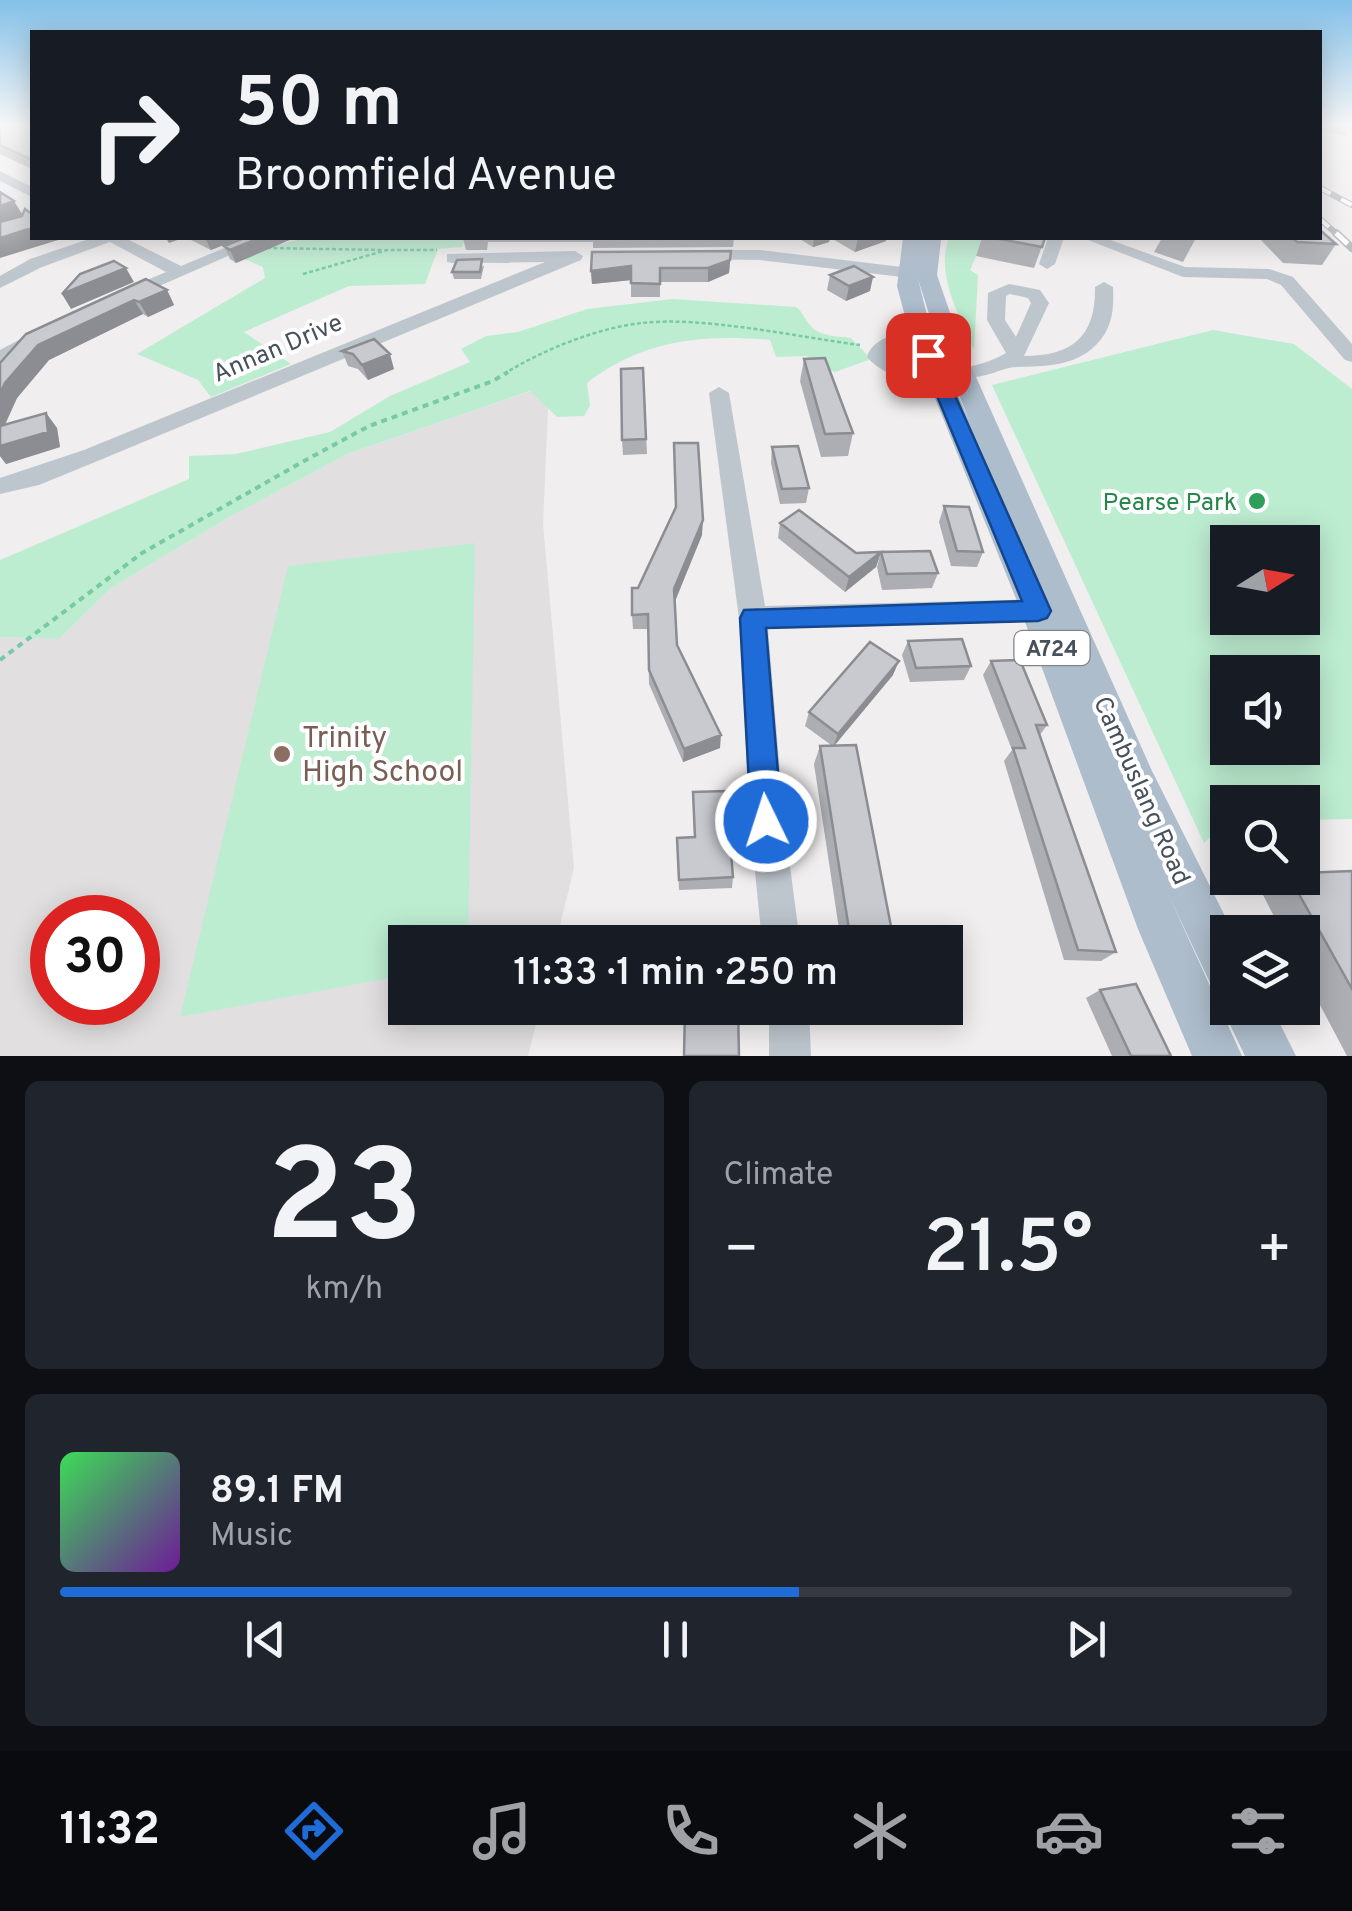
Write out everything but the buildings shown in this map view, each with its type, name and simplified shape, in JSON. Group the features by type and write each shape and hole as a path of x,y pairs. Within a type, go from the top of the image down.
{"main road":[{"name":"A724","path":"912,240 917,274 938,314 950,373 1051,610 1160,929 1217,1056"},
{"name":"A724","path":"931,240 910,300 922,339 950,373"},
{"name":"Cambuslang Road","path":"1051,610 1210,934"},
{"path":"1255,1025 1271,1056"}],"street":[{"path":"6,175 30,192"},
{"path":"0,283 36,263 100,240"},
{"path":"118,240 180,272"},
{"path":"1047,264 1055,240"},
{"path":"1096,240 1183,272 1269,274 1287,280 1352,356"},
{"path":"110,303 246,245"},
{"path":"686,256 761,246 917,274"},
{"name":"Annan Drive","path":"0,486 31,479 92,455 584,256 454,258"},
{"path":"922,339 900,340 879,348 877,357 882,365 898,372 950,373 1012,356 1037,364 1075,351 1096,334 1104,316 1104,287"},
{"path":"0,358 57,326"},
{"path":"719,393 753,618 766,821 779,925"},
{"path":"753,618 1051,610"},
{"path":"789,1025 790,1056"}],"path":[{"path":"246,245 446,250 454,258"},
{"path":"302,274 387,250"},
{"path":"0,660 142,553 304,461 369,426 493,381 520,364 587,337 643,323 713,326 879,348"}],"shaded area":[{"name":"Trinity High School","path":"531,391 548,408 543,524 574,868 560,925 388,925 388,1025 536,1025 528,1056 0,1056 0,637 59,639 111,588 226,519 347,454"}],"green space":[{"path":"297,240 464,240 462,247 438,249 425,284 349,286 244,332 291,364 211,397 198,380 137,354 265,278 263,267 238,256"},
{"path":"948,240 983,240 970,270 978,275 974,350 947,281 945,252"},
{"path":"672,299 796,307 815,330 851,338 871,359 835,372 807,356 776,357 770,340 745,338 697,340 651,349 629,357 587,383 590,406 584,416 557,417 530,391 347,454 226,519 111,588 59,639 0,637 0,560 189,479 189,456 236,454 330,432 390,396 470,362 461,349 486,336 518,332 587,309"},
{"path":"1213,330 1294,344 1352,389 1352,819 1320,820 1320,785 1210,785 1210,837 1204,843 992,385"},
{"path":"475,543 468,925 388,925 388,978 180,1017 288,566"}],"railway":[{"path":"1322,189 1352,205"},
{"path":"1322,221 1339,236"},
{"path":"1336,233 1352,248"}],"place":[{"name":"Pearse Park","path":"1257,501"},
{"name":"Trinity High School","path":"282,754"}],"route":[{"path":"766,821 753,618 1038,611 928,355"}]}
